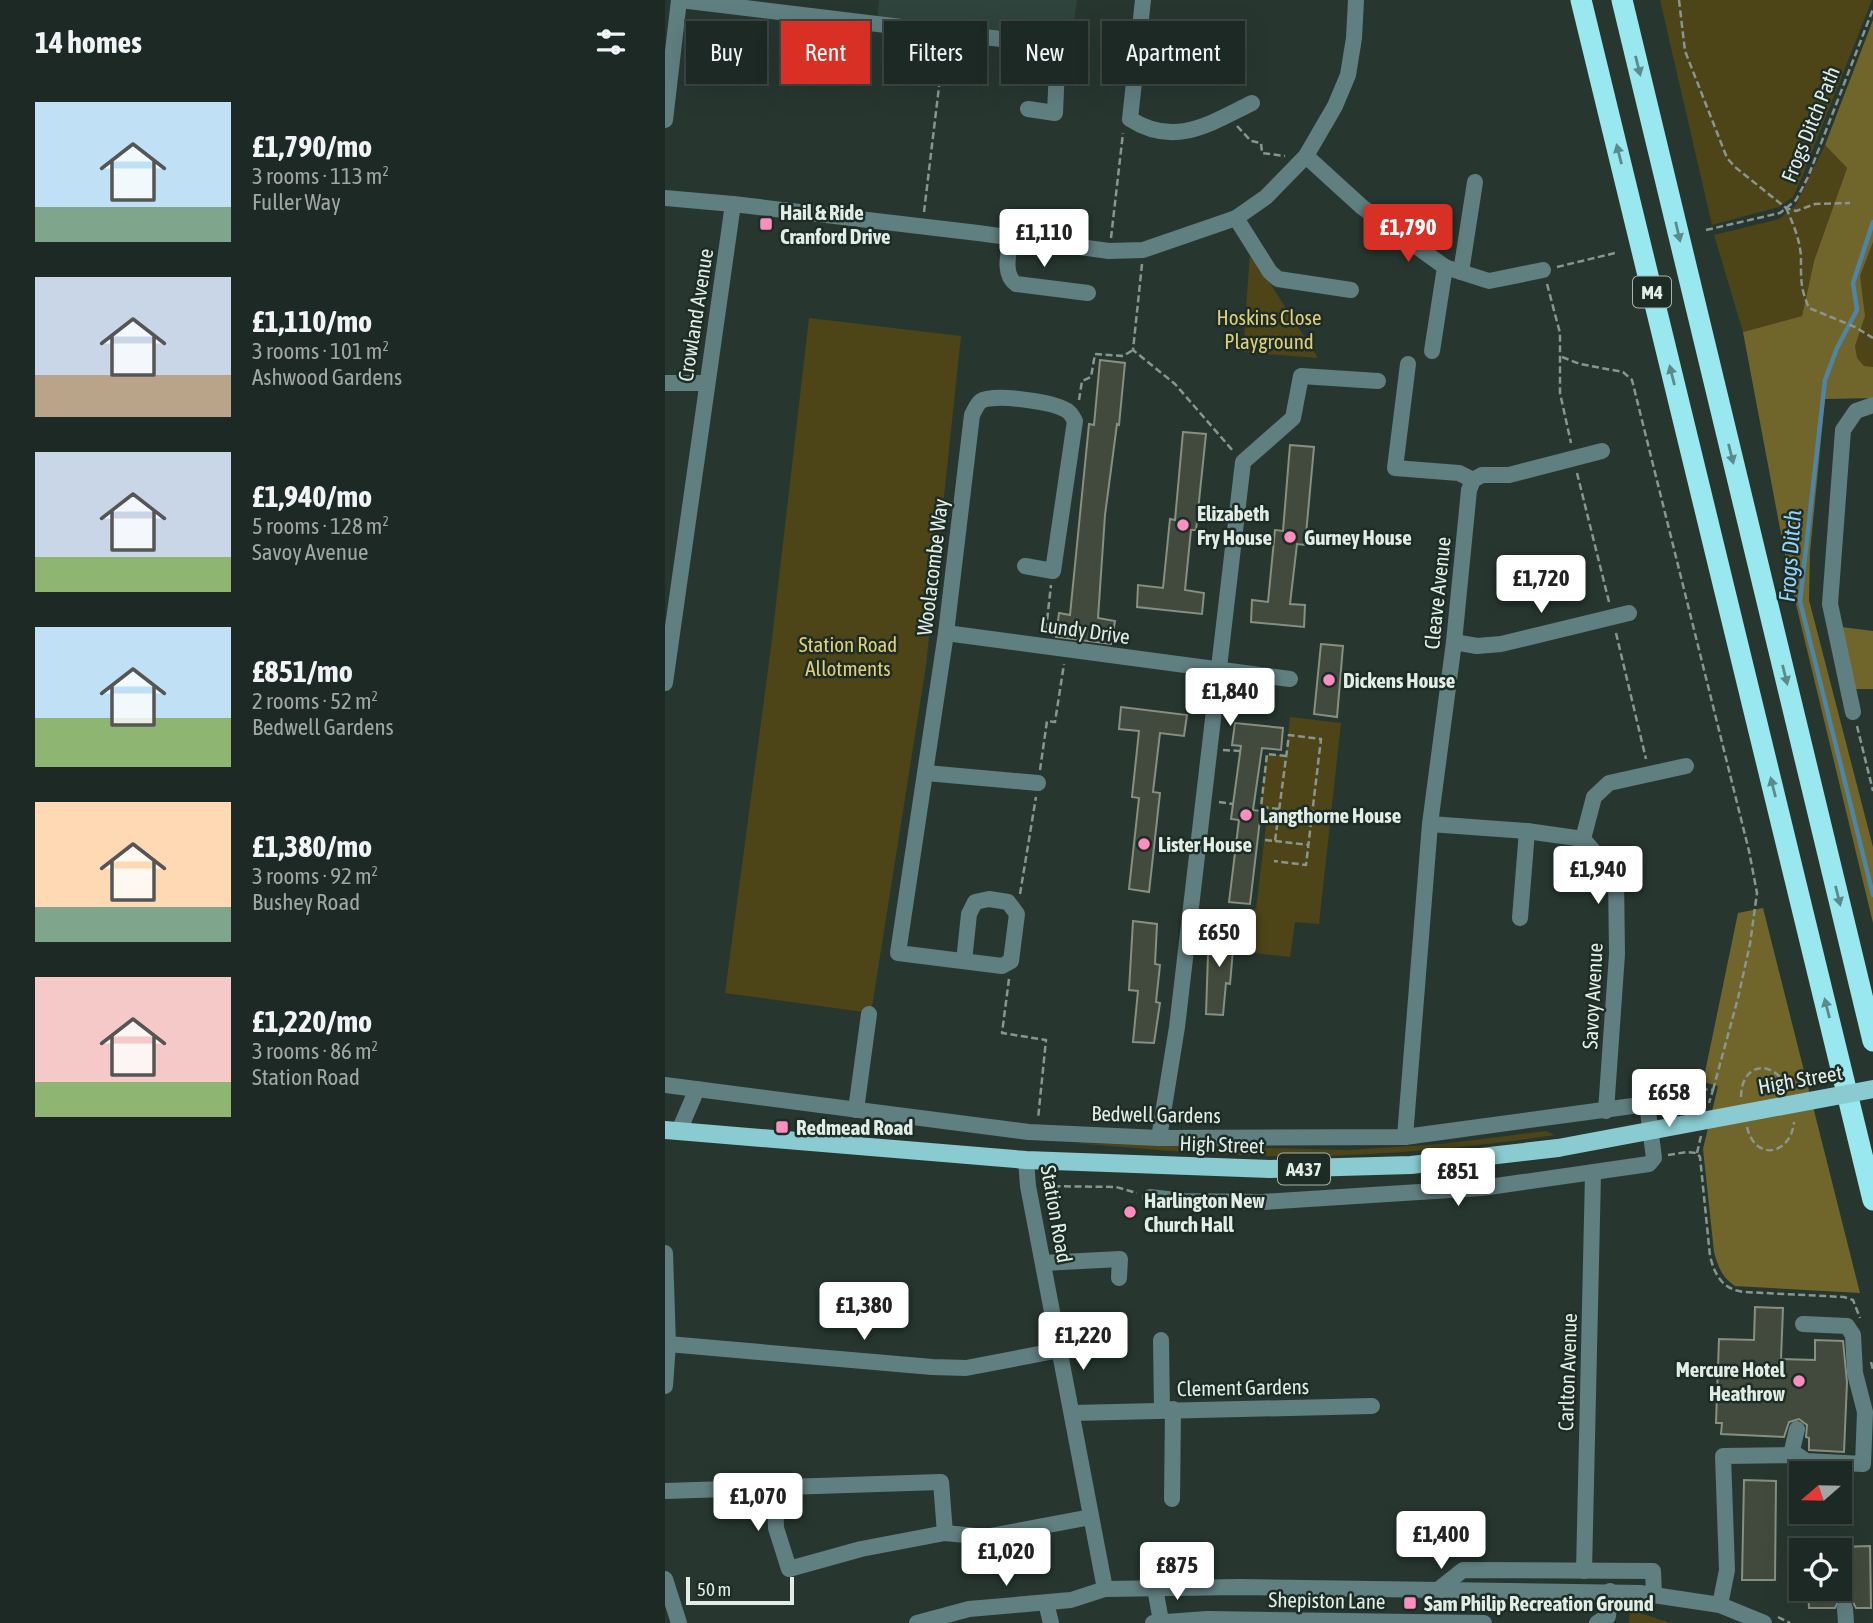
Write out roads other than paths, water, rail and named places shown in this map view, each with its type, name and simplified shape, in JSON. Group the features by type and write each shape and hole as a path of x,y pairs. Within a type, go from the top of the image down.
{"highway":[{"name":"M4","path":"1581,0 1873,1200"},
{"name":"M4","path":"1622,0 1873,1041"}],"main road":[{"name":"High Street","path":"1026,1160 1270,1169 1357,1168 1471,1160 1558,1148 1873,1089"},
{"name":"Station Road","path":"672,1131 1026,1160"}],"street":[{"path":"665,120 680,0 1058,46 1055,113 1028,109"},
{"path":"1143,0 1130,119 1141,126 1173,132 1194,131 1252,103"},
{"path":"665,198 923,226 1109,251 1143,250 1236,218 1266,197 1304,158 1335,106 1348,75 1356,0"},
{"path":"1304,158 1361,207 1445,267 1489,281 1543,270"},
{"path":"1461,272 1475,182"},
{"name":"Crowland Avenue","path":"665,683 733,204"},
{"path":"1236,218 1270,272 1278,279 1351,290"},
{"path":"1011,237 1007,274 1010,280 1016,284 1088,293"},
{"path":"1431,351 1445,267"},
{"path":"1408,365 1395,468 1459,472 1473,480 1482,475 1509,475 1602,451"},
{"path":"1159,1138 1177,1027 1243,462 1293,418 1301,376 1378,382"},
{"path":"665,383 706,383"},
{"name":"Woolacombe Way","path":"964,961 969,914 975,902 1009,902 1017,914 1011,961 1002,966 898,953 946,633 972,415 981,401 998,397 1057,406 1068,410 1075,421 1053,571 1025,566"},
{"path":"1853,712 1830,604 1843,430 1856,411 1873,405"},
{"name":"Cleave Avenue","path":"1405,1137 1430,824 1454,642 1469,490 1473,480"},
{"path":"1454,642 1477,646 1501,644 1621,615"},
{"name":"Lundy Drive","path":"946,633 1290,678"},
{"path":"1430,824 1527,831 1583,839 1594,797 1609,783 1686,766"},
{"path":"926,773 1038,783"},
{"path":"1520,918 1527,831"},
{"name":"Savoy Avenue","path":"1583,839 1616,877 1617,954 1606,1111"},
{"path":"856,1110 869,1014"},
{"name":"Bedwell Gardens","path":"665,1085 1037,1133 1159,1138 1405,1137 1647,1104 1651,1161 1593,1174"},
{"path":"672,1131 697,1089"},
{"name":"Station Road","path":"1026,1160 1028,1186 1105,1589"},
{"path":"1150,1197 1184,1201 1262,1202 1482,1188 1593,1174"},
{"name":"Carlton Avenue","path":"1584,1571 1593,1174"},
{"path":"665,1253 668,1344 665,1386"},
{"path":"1043,1263 1120,1259 1119,1278"},
{"path":"1720,1605 1727,1570 1723,1456 1797,1455 1806,1461 1863,1464 1865,1412 1855,1373 1853,1335 1847,1326 1803,1324"},
{"path":"1161,1340 1172,1499"},
{"path":"668,1344 955,1368 1060,1350"},
{"name":"Clement Gardens","path":"1073,1413 1372,1406"},
{"path":"1791,1455 1797,1429"},
{"path":"665,1491 941,1482 945,1533"},
{"path":"775,1488 776,1528 789,1569 861,1549 945,1533 985,1537 1091,1517"},
{"path":"1439,1589 1463,1570 1653,1571 1654,1594"},
{"path":"665,1579 679,1623"},
{"name":"Shepiston Lane","path":"925,1622 969,1609 1071,1600 1105,1589 1155,1588 1609,1591 1654,1594 1720,1605 1764,1623"},
{"name":"Shepiston Lane","path":"1155,1588 1157,1622 1207,1619 1484,1623"},
{"path":"1605,1621 1609,1591"},
{"path":"1046,1603 1051,1623"}],"waterway":[{"name":"Frogs Ditch","path":"1873,222 1853,283 1857,310 1837,348 1825,380 1800,601 1873,895"}],"place":[{"name":"Hail & Ride Cranford Drive","path":"766,224"},
{"name":"Elizabeth Fry House","path":"1183,525"},
{"name":"Gurney House","path":"1290,537"},
{"name":"Dickens House","path":"1329,680"},
{"name":"Langthorne House","path":"1246,815"},
{"name":"Lister House","path":"1144,844"},
{"name":"Redmead Road","path":"782,1127"},
{"name":"Harlington New Church Hall","path":"1130,1212"},
{"name":"Mercure Hotel Heathrow","path":"1799,1381"},
{"name":"Sam Philip Recreation Ground","path":"1410,1603"}],"park label":[{"name":"Hoskins Close Playground","path":"1269,329"},
{"name":"Station Road Allotments","path":"848,656"}]}
